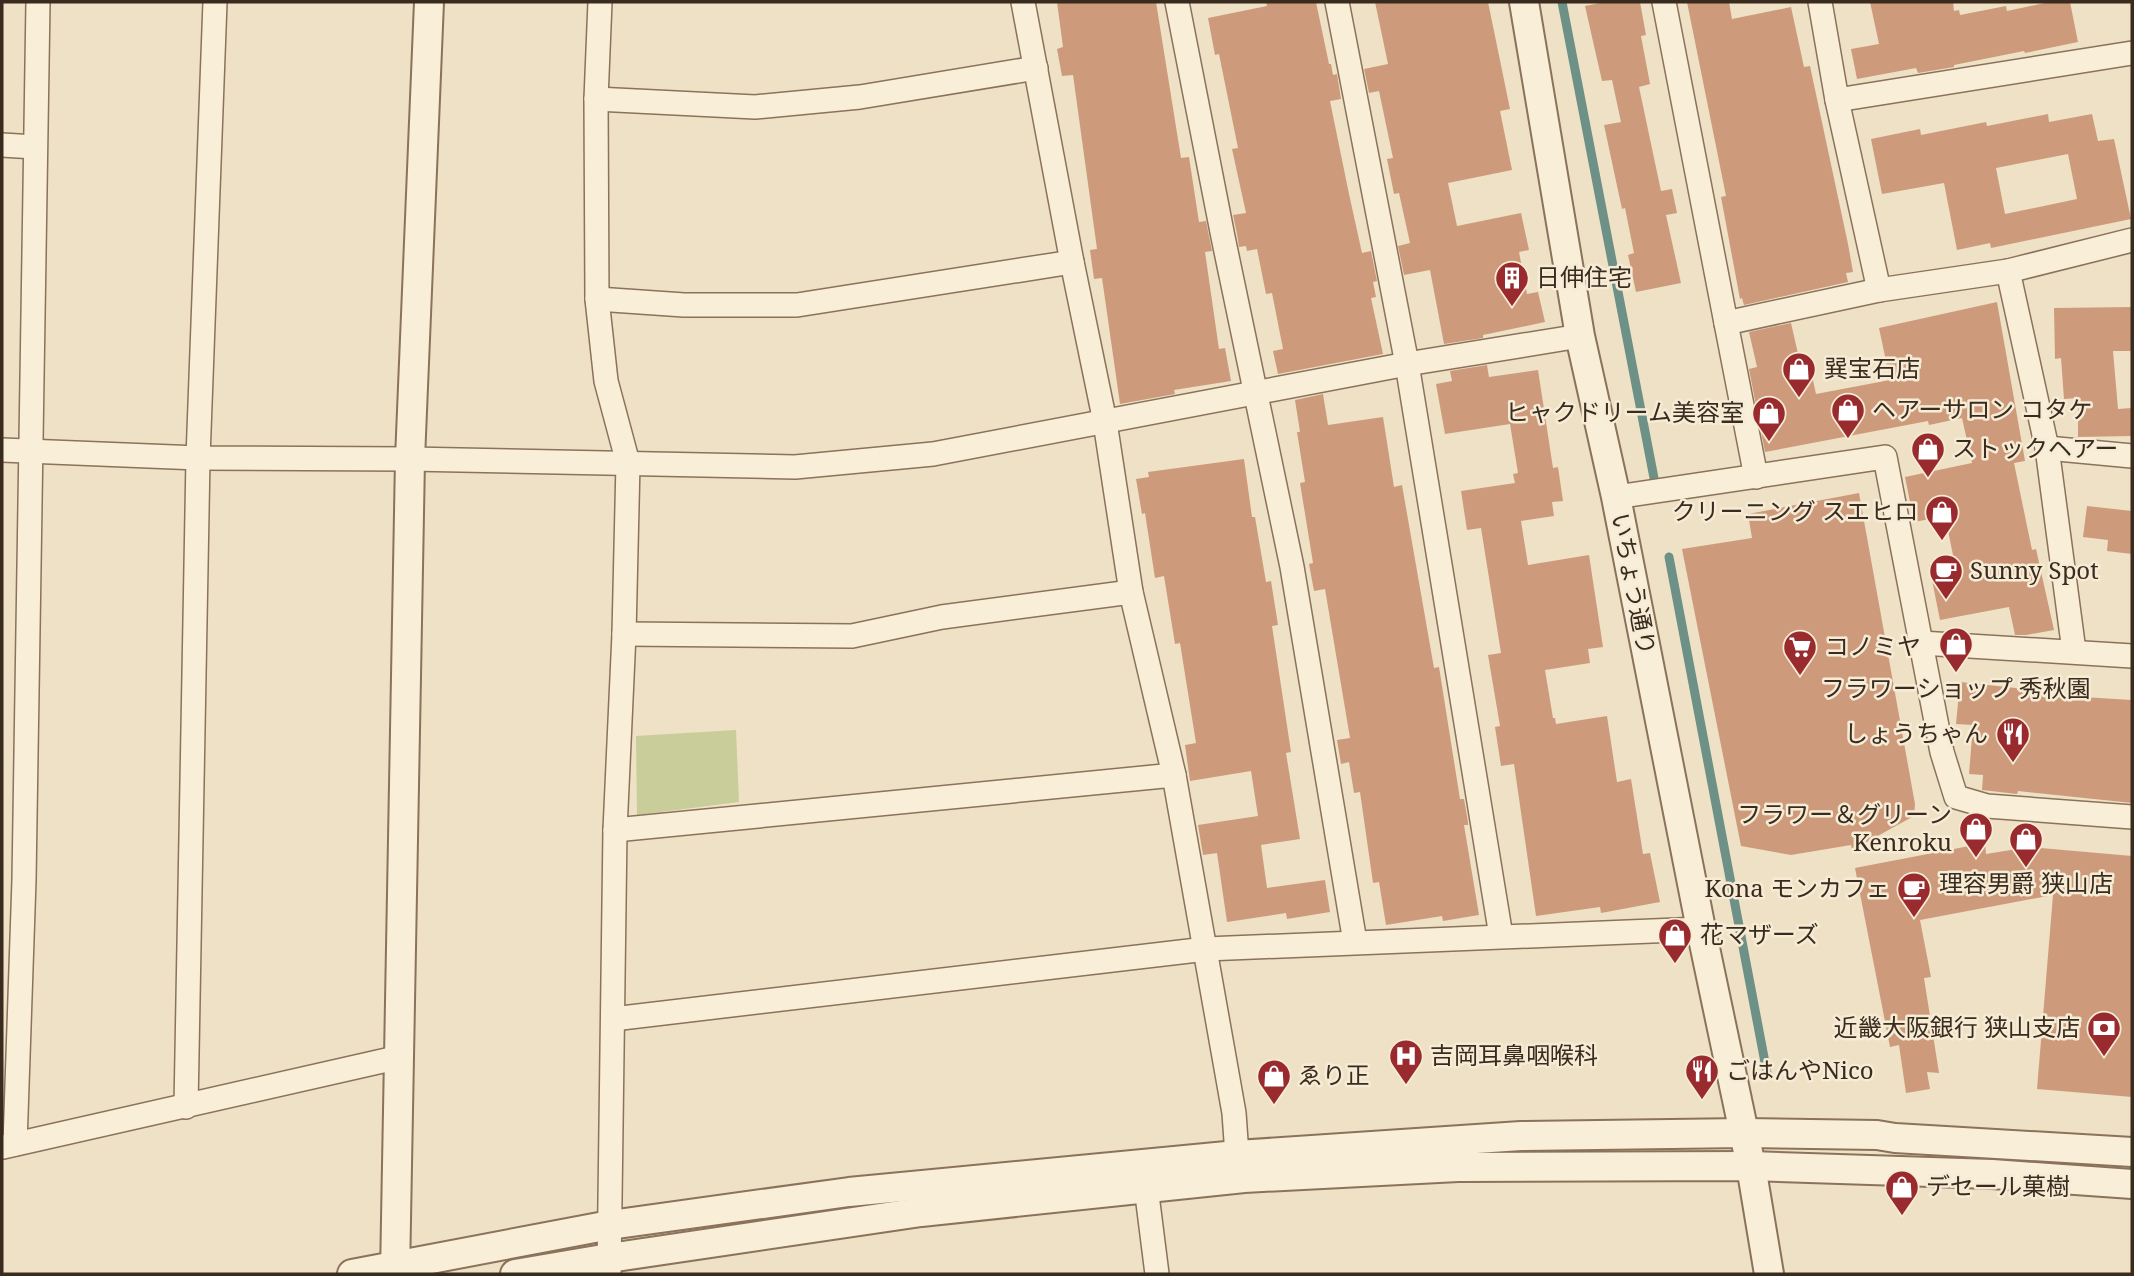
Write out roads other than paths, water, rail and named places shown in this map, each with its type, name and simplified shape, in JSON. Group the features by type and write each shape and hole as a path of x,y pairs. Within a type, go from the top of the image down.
{"street":[{"path":"38,2 24,880 8,1146 400,1057"},
{"path":"186,1107 198,458 215,2"},
{"path":"395,1270 410,459 429,2"},
{"path":"600,2 596,99 597,299 606,381 628,463 615,830 609,1266"},
{"path":"1023,2 1105,422 1131,592 1174,775 1234,1113 1237,1155"},
{"path":"1177,2 1292,567 1355,942"},
{"path":"1337,2 1407,364 1501,936"},
{"name":"いちょう通り","path":"1524,2 1580,336 1616,497 1701,929 1751,1166 1769,1274"},
{"path":"1664,2 1756,477"},
{"path":"1820,2 1837,100 1879,289"},
{"path":"1837,100 2132,53"},
{"path":"596,99 755,107 860,97 1036,68"},
{"path":"2,145 36,147"},
{"path":"1727,323 1879,289 2008,271 2132,240"},
{"path":"597,299 684,305 797,305 1072,262"},
{"path":"2008,271 2047,448 2074,651"},
{"path":"2,450 198,458 410,459 795,467 933,454 1407,364 1580,336"},
{"path":"2047,448 2132,456"},
{"path":"1616,497 1885,457 1942,752 1956,797 1987,806 2132,817"},
{"path":"624,634 852,636 942,617 1131,592"},
{"path":"1921,643 2132,656"},
{"path":"615,830 1174,775"},
{"path":"613,1019 1206,949 1701,929"},
{"path":"352,1274 395,1270 610,1225 849,1192 1237,1155 1521,1136 1744,1132 1877,1135 2132,1152"},
{"path":"515,1274 609,1266 921,1212 1244,1178 1458,1167 1751,1166 1992,1174 2132,1184"},
{"path":"1146,1187 1157,1274"}],"waterway":[{"path":"1562,2 1654,478"},
{"path":"1669,557 1767,1073"}],"place":[{"name":"日伸住宅","path":"1512,308"},
{"name":"巽宝石店","path":"1799,399"},
{"name":"ヘアーサロン コタケ","path":"1848,440"},
{"name":"ヒャクドリーム美容室","path":"1769,443"},
{"name":"ストックヘアー","path":"1928,479"},
{"name":"クリーニング スエヒロ","path":"1942,542"},
{"name":"Sunny Spot","path":"1946,601"},
{"name":"フラワーショップ 秀秋園","path":"1956,674"},
{"name":"コノミヤ","path":"1800,677"},
{"name":"しょうちゃん","path":"2013,764"},
{"name":"フラワー＆グリーン Kenroku","path":"1976,859"},
{"name":"理容男爵 狭山店","path":"2026,869"},
{"name":"Kona モンカフェ","path":"1914,919"},
{"name":"花マザーズ","path":"1675,965"},
{"name":"近畿大阪銀行 狭山支店","path":"2104,1058"},
{"name":"吉岡耳鼻咽喉科","path":"1406,1086"},
{"name":"ごはんやNico","path":"1702,1101"},
{"name":"ゑり正","path":"1274,1106"},
{"name":"デセール菓樹","path":"1902,1217"}]}
